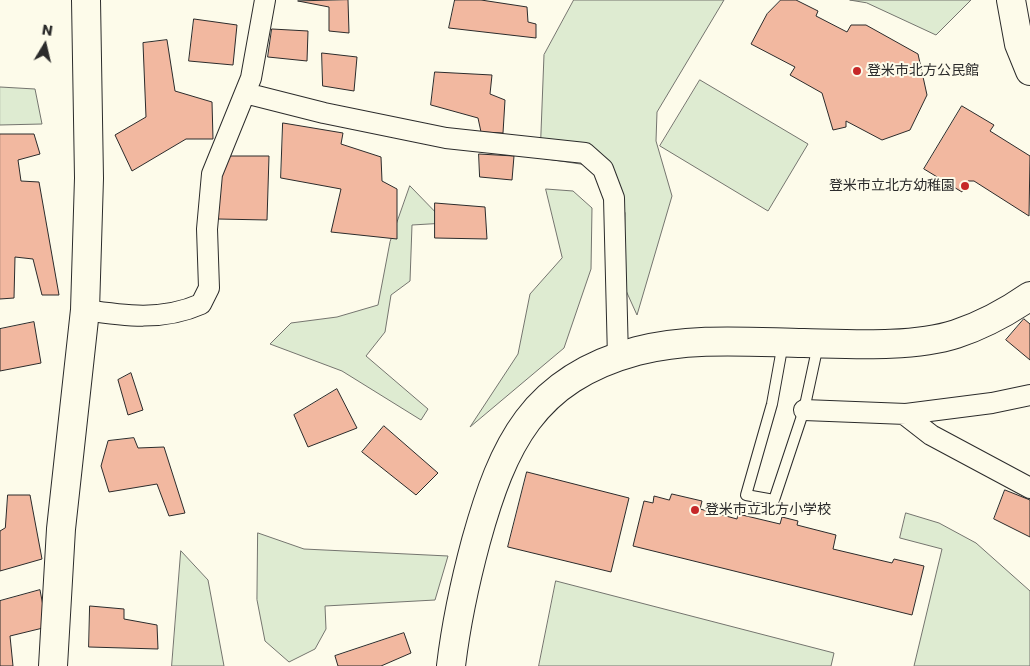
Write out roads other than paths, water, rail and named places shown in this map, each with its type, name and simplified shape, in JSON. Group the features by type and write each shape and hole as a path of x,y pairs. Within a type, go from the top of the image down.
{"street":[{"path":"53,666 61,529 85,310 89,178 86,0"},
{"path":"85,310 134,317 173,314 201,304 209,288 207,229 212,174 251,78 264,0"},
{"path":"1010,0 1019,44 1030,71"},
{"path":"245,92 324,113 446,138 585,153 603,168 614,198 618,358"},
{"path":"451,666 459,614 472,555 490,492 504,457 523,426 553,391 598,366 637,351 706,341 907,342 954,335 1006,312 1030,296"},
{"path":"804,410 904,414 992,403 1030,395"},
{"path":"904,414 931,435 1030,488"}],"lane":[{"path":"783,342 772,404 746,495 774,500 804,410 818,343"}],"place":[{"name":"登米市北方公民館","path":"857,71"},
{"name":"登米市立北方幼稚園","path":"965,186"},
{"name":"登米市立北方小学校","path":"695,510"}]}
